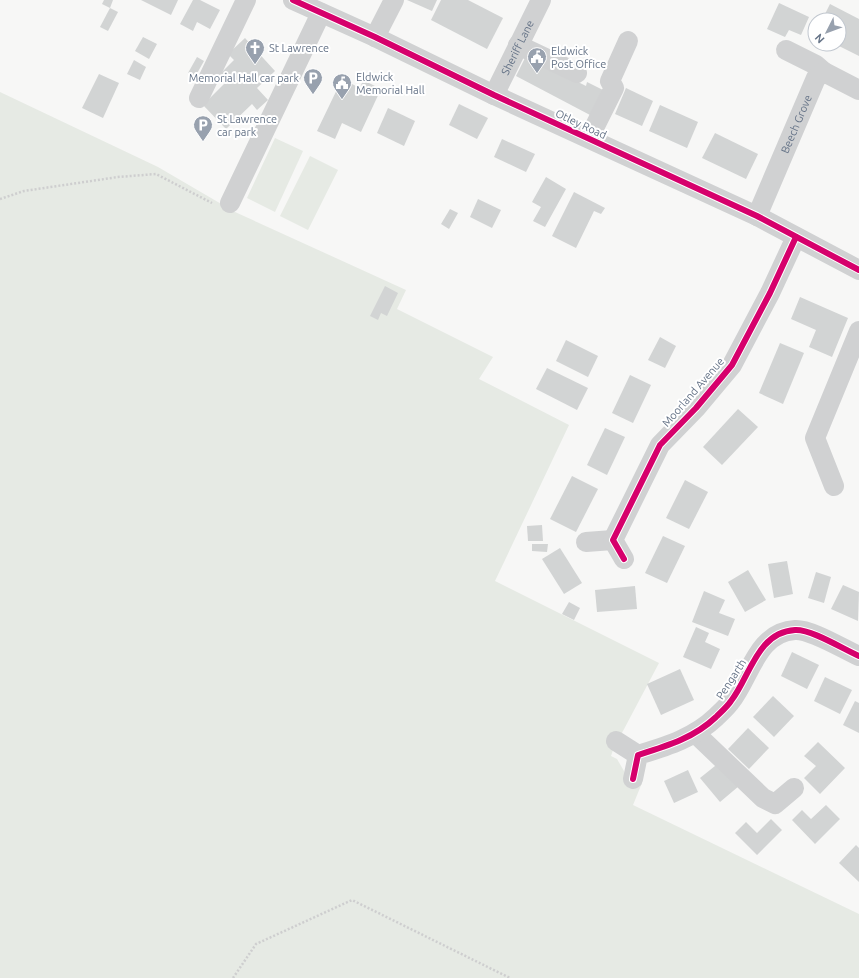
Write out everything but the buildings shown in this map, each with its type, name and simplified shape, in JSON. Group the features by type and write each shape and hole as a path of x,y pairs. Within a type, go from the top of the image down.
{"street":[{"path":"199,98 246,0"},
{"name":"Otley Road","path":"293,0 375,37 494,95 757,216 859,270"},
{"path":"375,37 394,0"},
{"name":"Sheriff Lane","path":"494,95 541,0"},
{"path":"230,203 321,13"},
{"path":"589,138 614,88 610,81 628,41"},
{"path":"518,45 577,73"},
{"path":"786,50 816,64 824,72 859,90"},
{"name":"Beech Grove","path":"757,216 816,78 824,72"},
{"name":"Moorland Avenue","path":"613,540 660,445 696,408 732,365 770,293 796,237"},
{"path":"834,486 815,438 859,331"},
{"path":"586,542 613,540 624,559"},
{"name":"Pengarth","path":"638,755 677,743 695,733 715,718 731,701 764,645 779,633 796,630 812,634 859,656"},
{"path":"695,733 763,798 775,804 794,788"},
{"path":"616,742 638,755 633,779"}],"path":[{"path":"0,199 24,191 118,177 156,174 226,210 230,203"},
{"path":"233,978 256,944 352,900 510,978"}],"shaded area":[{"path":"0,92 158,167 235,212 406,290 397,309 493,357 479,379 569,425 495,581 659,663 623,731 616,741 611,756 617,759 624,771 624,779 633,779 642,783 633,805 859,914 859,978 0,978"},
{"path":"275,138 303,151 275,212 247,198"},
{"path":"310,156 338,170 308,230 280,216"}],"cycle path":[{"path":"293,0 375,37 494,95 757,216 859,270"},
{"path":"624,559 613,540 660,445 696,408 732,365 770,293 796,237"},
{"path":"633,779 638,755 670,745 689,736 699,731 716,717 738,691 763,647 782,633 795,630 810,633 859,656"}],"place":[{"name":"St Lawrence","path":"255,65"},
{"name":"Eldwick Post Office","path":"537,74"},
{"name":"Memorial Hall car park","path":"313,95"},
{"name":"Eldwick Memorial Hall","path":"342,100"},
{"name":"St Lawrence car park","path":"203,142"}]}
